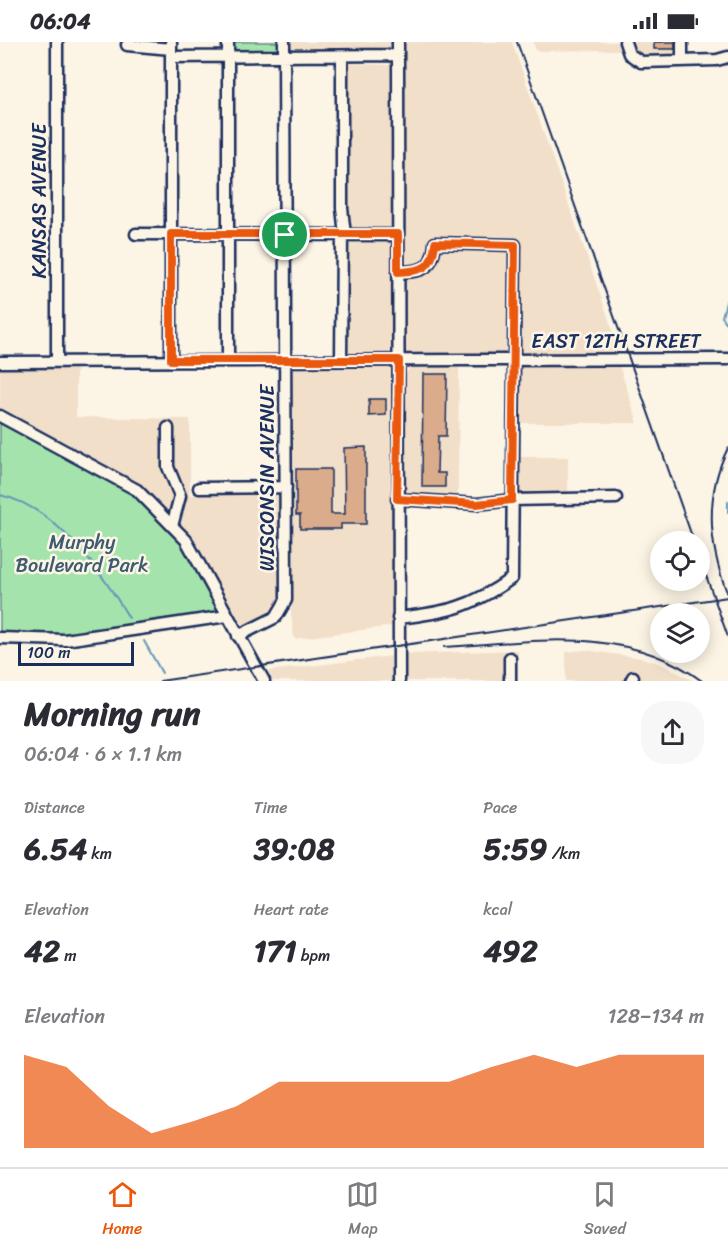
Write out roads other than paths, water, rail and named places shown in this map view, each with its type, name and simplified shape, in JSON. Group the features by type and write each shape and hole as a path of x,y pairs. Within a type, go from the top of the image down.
{"street":[{"name":"KANSAS AVENUE","path":"57,42 57,361"},
{"path":"228,42 228,360"},
{"name":"WISCONSIN AVENUE","path":"238,636 276,617 286,600 284,42"},
{"path":"398,42 399,681"},
{"path":"682,42 682,61"},
{"path":"127,45 228,57 398,55"},
{"path":"627,46 641,62 728,57"},
{"path":"171,49 171,360"},
{"path":"341,359 344,235 342,56"},
{"path":"136,234 398,234"},
{"path":"398,272 418,270 430,264 435,243 515,245 512,578 474,603 446,612 398,618"},
{"name":"EAST 12TH STREET","path":"0,362 285,359 728,359"},
{"path":"0,416 137,490 186,540 264,681"},
{"path":"168,428 168,467 180,496 172,526"},
{"path":"199,488 285,487"},
{"path":"397,499 477,504 512,500 616,498"},
{"path":"0,638 65,640 227,616"},
{"path":"510,658 510,681"}],"waterway":[{"path":"728,295 722,317 728,325"},
{"path":"0,495 20,502 40,513 75,543 105,581 129,618"},
{"path":"728,502 728,512"},
{"path":"144,641 162,673"}],"railway":[{"path":"517,42 690,531"},
{"path":"728,448 720,466 712,503 713,540 728,595"},
{"path":"710,587 728,637"},
{"path":"160,681 728,597"},
{"path":"444,647 545,641 611,644 642,651 673,663 702,681"}],"park label":[{"name":"Murphy Boulevard Park","path":"82,554"}]}
